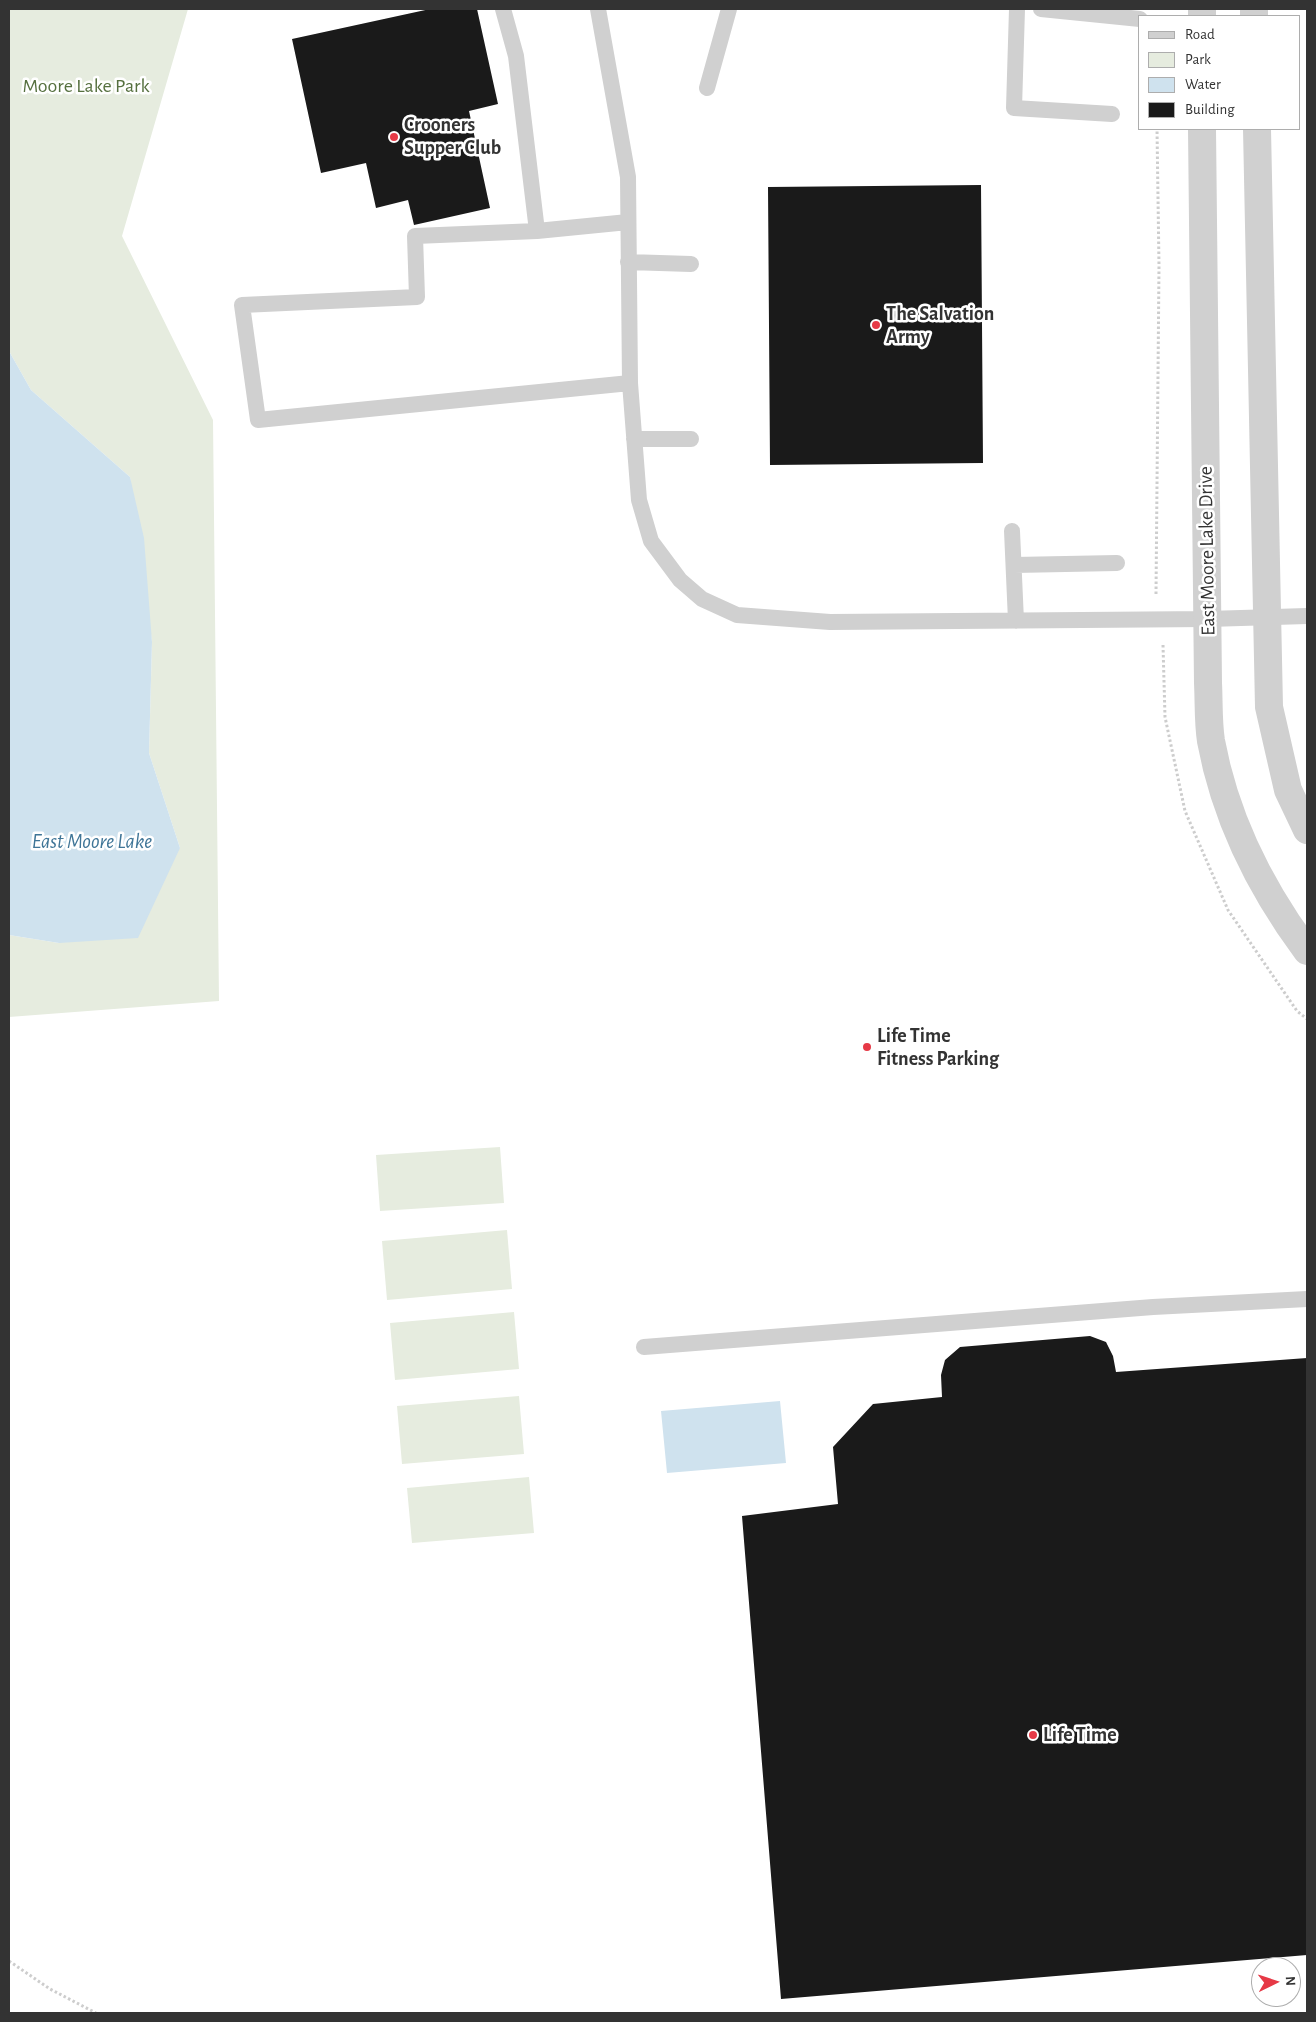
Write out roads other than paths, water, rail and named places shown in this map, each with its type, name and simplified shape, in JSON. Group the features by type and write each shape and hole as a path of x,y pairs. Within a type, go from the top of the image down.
{"street":[{"name":"East Moore Lake Drive","path":"1202,130 1208,683 1211,740 1225,793 1254,868 1280,915 1307,950"},
{"path":"1257,130 1269,707 1288,790 1307,830"}],"lane":[{"path":"503,9 516,56 537,231"},
{"path":"598,9 628,177 630,383 639,500 651,541 680,580 702,599 737,615 830,622 1208,619 1307,616"},
{"path":"707,88 728,9"},
{"path":"1017,9 1014,108 1112,114"},
{"path":"1041,9 1138,19"},
{"path":"628,222 537,231 416,236 417,297 242,305 258,420 630,383"},
{"path":"628,262 691,264"},
{"path":"634,439 691,439"},
{"path":"1012,531 1016,621"},
{"path":"1014,565 1117,563"},
{"path":"644,1347 1153,1307 1307,1299"}],"water":[{"name":"East Moore Lake","path":"9,351 31,390 130,477 144,538 152,642 149,753 180,848 138,938 59,943 9,935"},
{"path":"780,1401 786,1463 667,1473 661,1411"}],"place":[{"name":"Crooners Supper Club","path":"394,137"},
{"name":"The Salvation Army","path":"876,325"},
{"name":"Life Time Fitness Parking","path":"867,1047"},
{"name":"Life Time","path":"1033,1735"}],"park label":[{"name":"Moore Lake Park","path":"86,86"}]}
